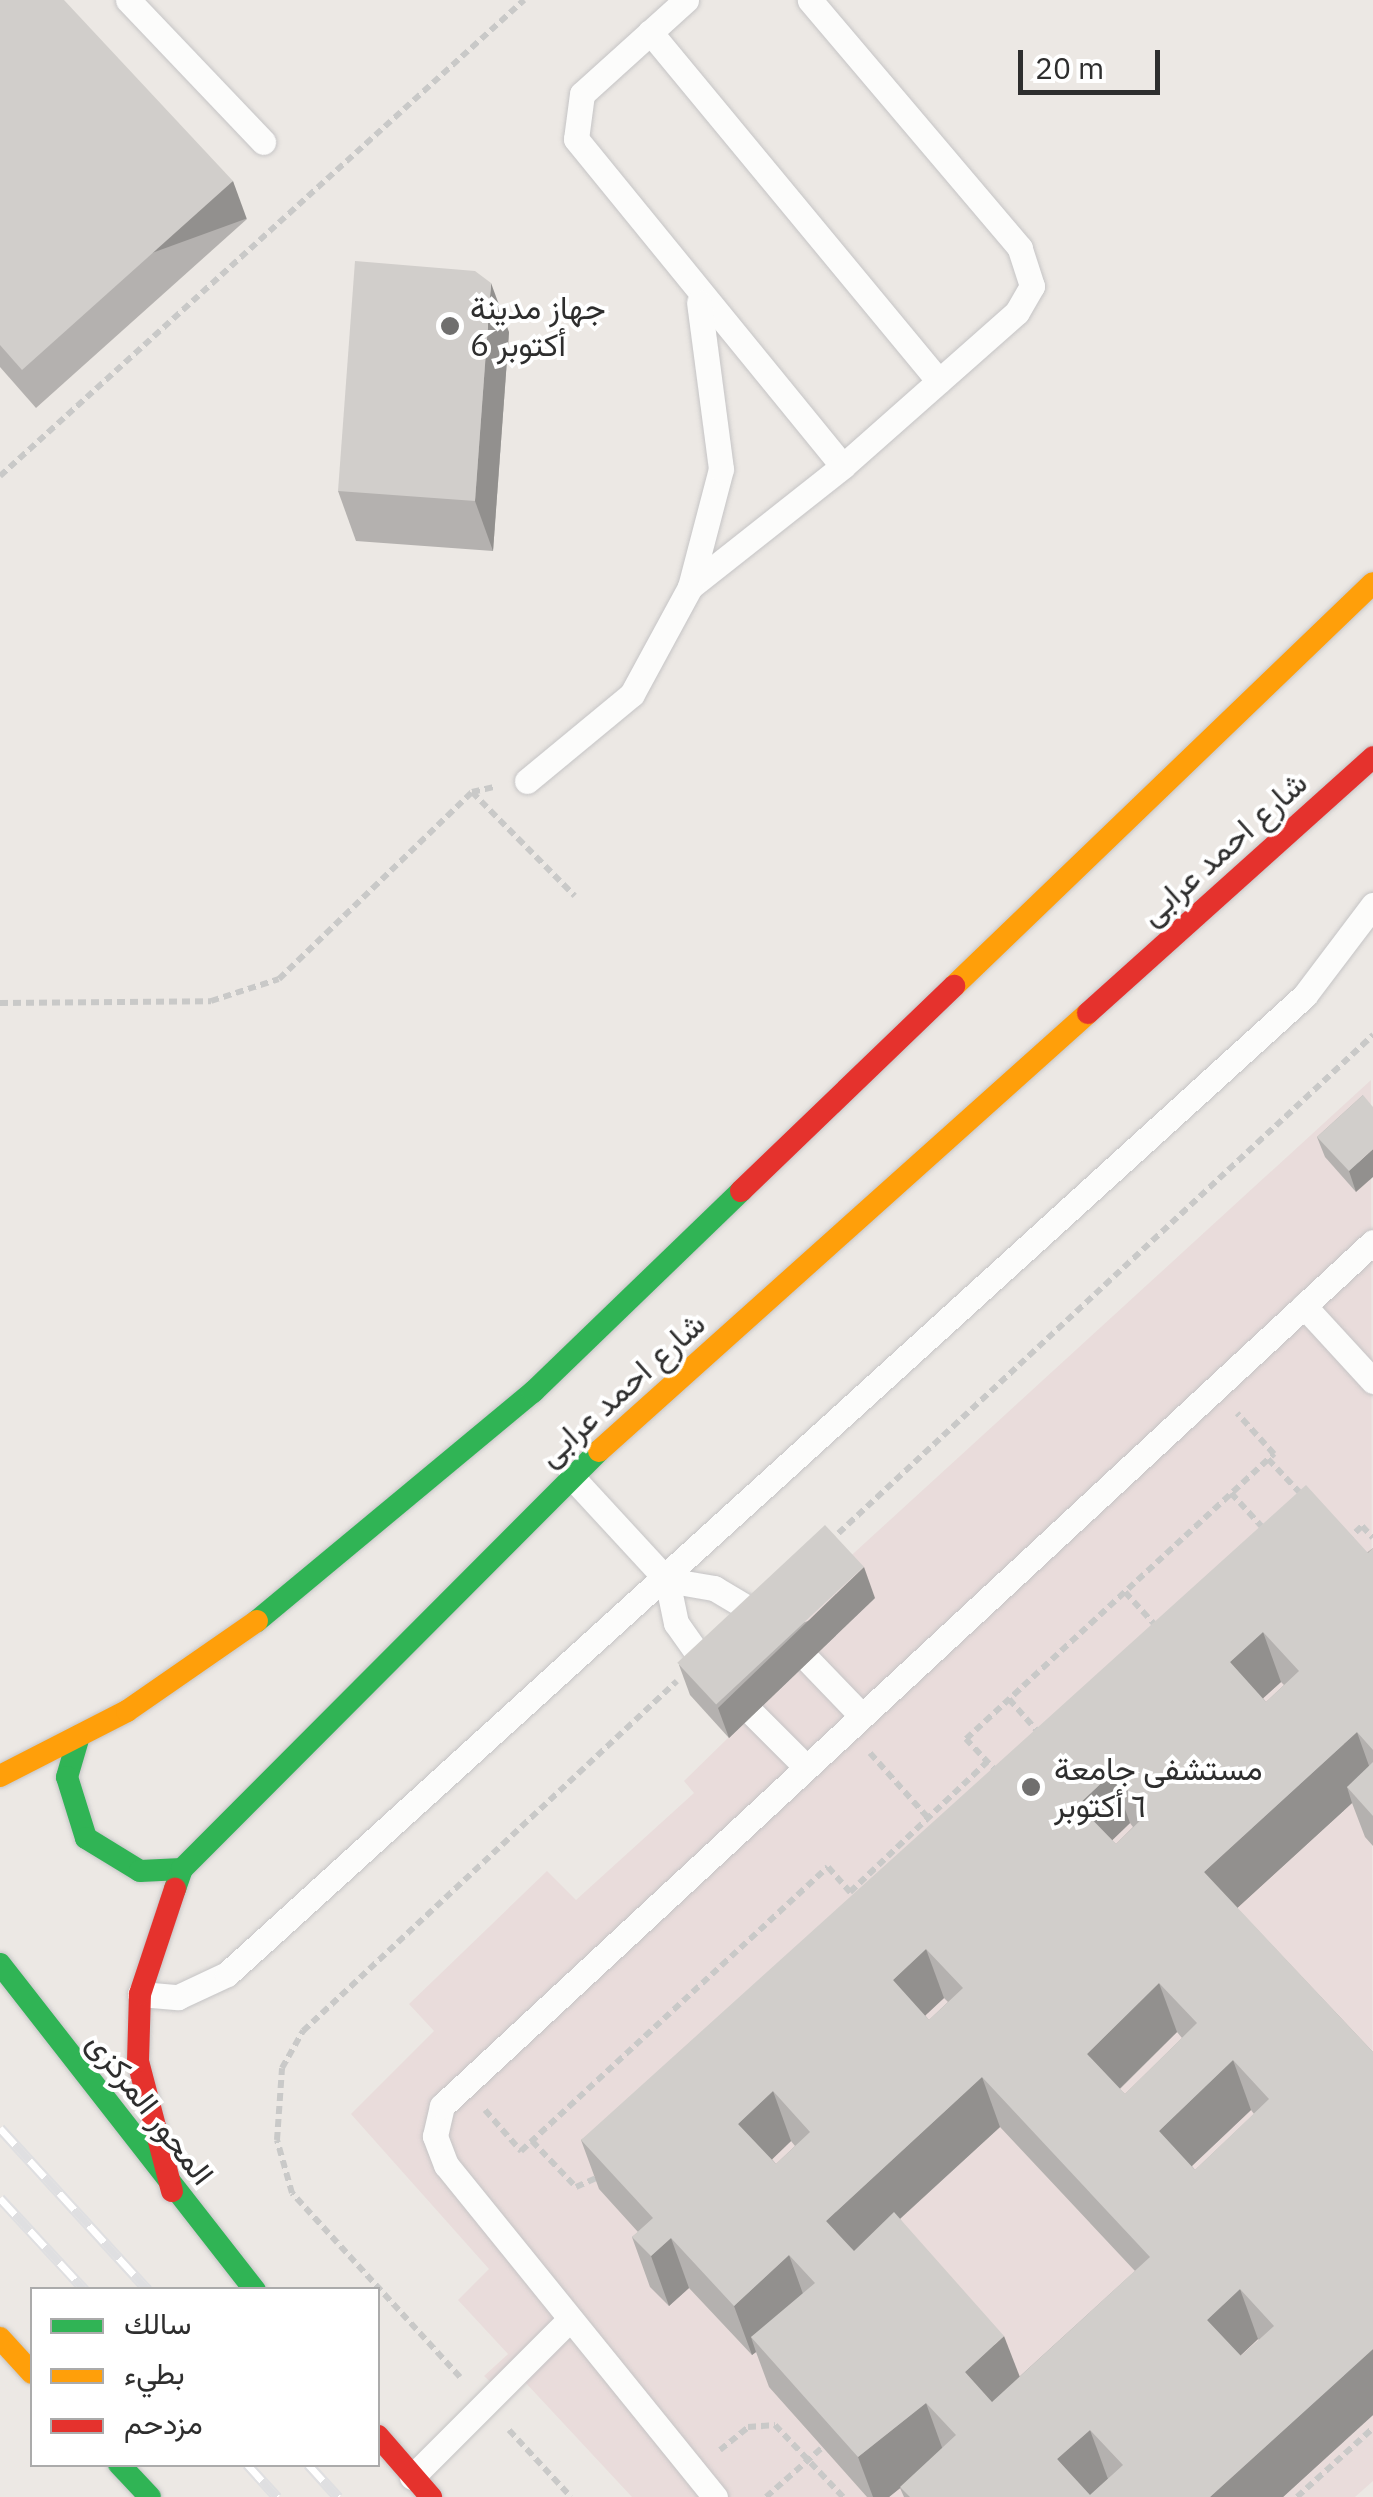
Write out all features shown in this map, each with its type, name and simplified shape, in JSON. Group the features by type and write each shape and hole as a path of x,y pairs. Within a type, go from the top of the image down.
{"main road":[{"name":"شارع احمد عرابى","path":"0,1776 79,1736 238,1636 533,1392 1373,583"},
{"name":"شارع احمد عرابى","path":"172,2191 138,2061 140,1994 182,1870 571,1476 1373,757"},
{"path":"79,1736 66,1777 86,1838 130,1868 182,1870"},
{"name":"المحور المركزى","path":"0,1964 172,2191 252,2287"},
{"path":"0,2338 30,2370"},
{"path":"380,2438 430,2497"},
{"path":"123,2467 150,2497"}],"lane":[{"path":"128,0 263,142"},
{"path":"686,0 582,94 574,120 583,156 699,300 843,466"},
{"path":"690,587 843,466 1027,300 1028,259 810,0"},
{"path":"650,32 938,381"},
{"path":"527,781 632,694 690,587 720,468 699,300"},
{"path":"140,1994 178,1998 228,1974 667,1580 1306,996 1373,905"},
{"path":"714,2497 568,2321 439,2152 436,2121 461,2083 1373,1242"},
{"path":"1304,1306 1373,1381"},
{"path":"571,1476 667,1580 676,1623 712,1674"},
{"path":"667,1580 714,1588 768,1620"},
{"path":"809,1661 854,1721"},
{"path":"752,1714 806,1767"},
{"path":"412,2477 568,2321"}],"path":[{"path":"0,476 524,0"},
{"path":"0,1003 212,1001 279,979 472,792 527,781"},
{"path":"472,792 575,896"},
{"path":"812,1557 1373,1035"},
{"path":"1008,1783 966,1739 1274,1454 1215,1390"},
{"path":"1268,1459 1307,1500"},
{"path":"1231,1493 1275,1540"},
{"path":"1333,1528 1346,1541 1362,1526 1373,1538"},
{"path":"1125,1592 1165,1635"},
{"path":"1009,1699 1047,1742"},
{"path":"854,1721 937,1827"},
{"path":"850,1892 987,1762"},
{"path":"461,2083 521,2151 828,1867 869,1913"},
{"path":"532,2142 576,2187 607,2169"},
{"path":"748,2426 775,2425 842,2497"},
{"path":"1297,2497 1373,2428"},
{"path":"766,2497 823,2447"}],"shaded area":[{"name":"مستشفى جامعة ٦ أكتوبر","path":"1371,1080 1373,2481 1355,2497 632,2497 524,2381 496,2387 484,2376 508,2354 458,2300 489,2269 351,2114 434,2031 409,2004 547,1871 576,1900 694,1793 684,1781 729,1737 712,1719 843,1563"}],"building":[{"path":"0,0 64,0 233,181 22,370 0,345"},
{"path":"355,261 475,271 491,283 475,501 338,491"},
{"path":"1363,1095 1373,1107 1373,1149 1349,1171 1317,1137"},
{"path":"1306,1485 1368,1553 1373,1548 1373,1750 1357,1732 1204,1872 1373,2052 1373,2349 1210,2497 910,2497 900,2487 956,2435 926,2403 858,2457 751,2337 815,2283 789,2255 734,2306 671,2238 651,2256 632,2237 653,2218 581,2140","holes":["1263,1632 1299,1671 1266,1702 1230,1662","1112,1773 1148,1813 1116,1844 1078,1805","926,1949 963,1988 929,2020 893,1980","1159,1983 1197,2023 1125,2094 1087,2054","1233,2060 1269,2099 1195,2170 1159,2131","982,2077 1150,2257 992,2402 965,2372 1004,2336 894,2212 854,2251 826,2221","773,2091 810,2132 776,2164 738,2124","1240,2289 1274,2326 1241,2356 1207,2320","1090,2430 1123,2465 1090,2495 1057,2459"]},
{"path":"825,1525 864,1567 716,1704 677,1663"},
{"path":"1373,1762 1373,1816 1347,1787"}],"railway":[{"path":"0,2128 145,2287"},
{"path":"0,2198 82,2287"},
{"path":"250,2467 277,2497"},
{"path":"311,2467 338,2497"}],"traffic: fast":[{"path":"257,1621 533,1392 741,1191"},
{"path":"175,1889 182,1869 599,1451"},
{"path":"79,1736 67,1777 86,1838 140,1871 182,1869"},
{"path":"0,1964 253,2287"},
{"path":"122,2467 150,2497"}],"traffic: slow":[{"path":"954,986 1373,583"},
{"path":"599,1451 1088,1013"},
{"path":"0,1776 127,1711 257,1621"},
{"path":"0,2338 30,2371"}],"traffic: jam":[{"path":"1088,1013 1373,757"},
{"path":"741,1191 954,986"},
{"path":"172,2191 138,2061 140,1994 175,1889"},
{"path":"380,2438 431,2497"}],"place":[{"name":"جهاز مدينة 6 أكتوبر","path":"450,326"},
{"name":"مستشفى جامعة ٦ أكتوبر","path":"1031,1787"}]}
